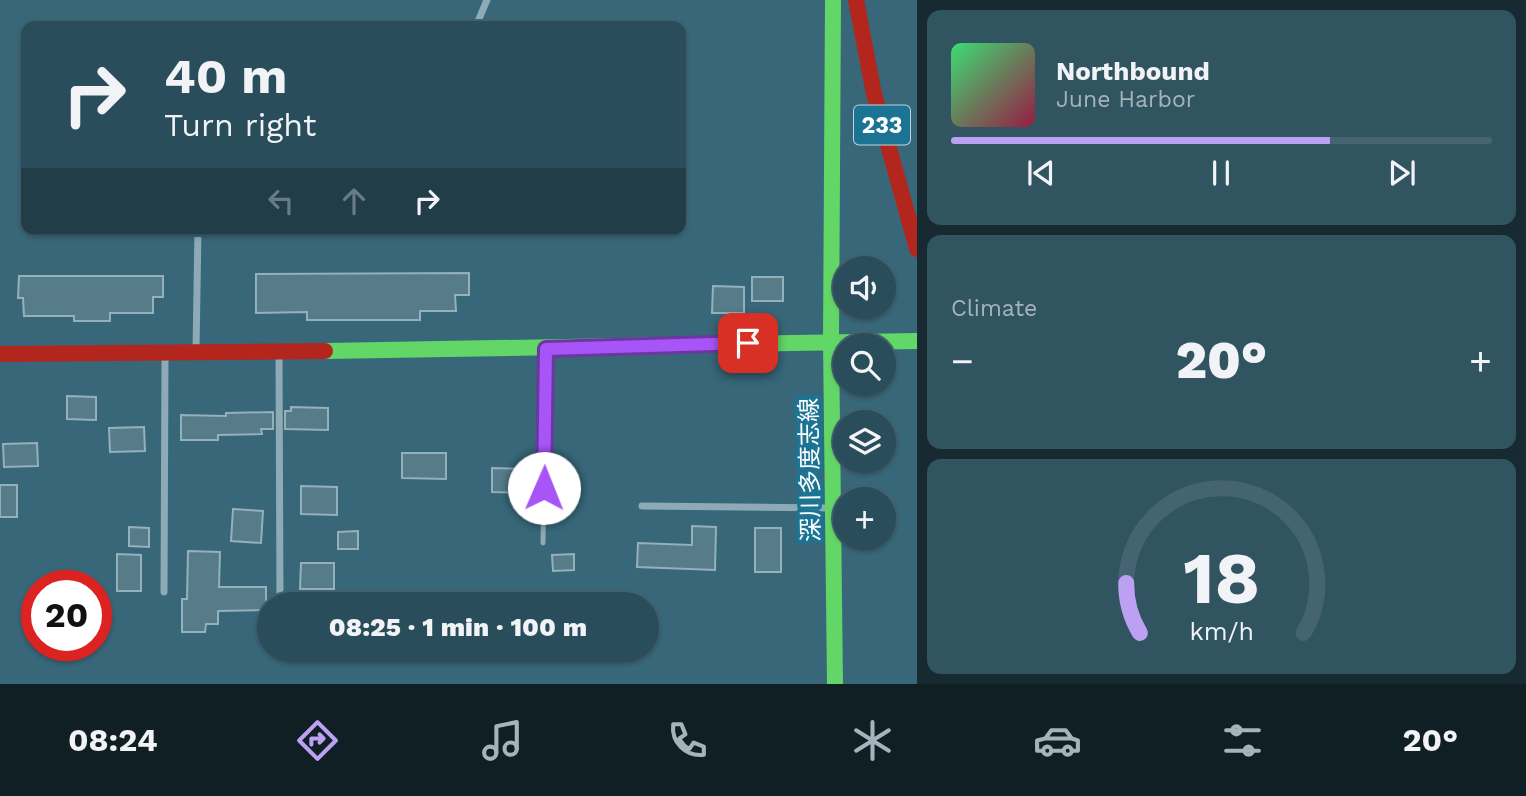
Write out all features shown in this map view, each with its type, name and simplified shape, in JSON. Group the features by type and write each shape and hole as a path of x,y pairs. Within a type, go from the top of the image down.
{"main road":[{"name":"深川多度志線","path":"832,0 831,341 834,487"},
{"name":"233","path":"856,0 874,94 917,249"},
{"path":"0,354 546,349 917,341"},
{"name":"深川多度志線","path":"834,550 835,684"}],"street":[{"path":"478,21 487,0"},
{"path":"196,352 198,235"},
{"path":"279,351 280,592"},
{"path":"164,592 165,352"},
{"path":"642,506 833,508"}],"lane":[{"path":"543,543 546,349"}],"building":[{"path":"469,273 469,295 455,295 456,311 420,311 420,320 307,320 307,312 256,313 256,274"},
{"path":"19,276 163,276 163,297 153,297 153,313 110,313 110,321 74,321 74,316 24,316 23,298 18,298"},
{"path":"752,277 783,277 783,301 752,301"},
{"path":"713,286 744,287 744,313 712,313"},
{"path":"67,396 96,397 96,420 67,419"},
{"path":"291,407 328,408 328,430 285,429 285,411 291,411"},
{"path":"273,412 273,429 261,429 262,434 218,435 218,440 181,440 181,415 226,416 226,413"},
{"path":"144,427 145,451 110,452 109,428"},
{"path":"37,443 38,466 4,467 3,444"},
{"path":"402,453 446,453 446,479 402,478"},
{"path":"492,468 528,469 527,493 492,492"},
{"path":"0,485 17,485 17,517 0,517"},
{"path":"301,486 337,487 337,515 301,514"},
{"path":"233,509 263,511 261,543 231,541"},
{"path":"692,526 716,527 715,570 637,567 638,543 692,545"},
{"path":"129,527 149,528 149,547 129,546"},
{"path":"755,528 781,528 781,572 755,572"},
{"path":"358,531 358,549 338,549 338,532"},
{"path":"188,551 220,552 219,587 266,587 266,592 257,592 257,610 218,611 218,624 206,624 205,632 182,632 182,599 187,599"},
{"path":"117,554 141,555 141,591 117,591"},
{"path":"574,554 574,570 553,571 552,555"},
{"path":"301,563 334,563 334,589 300,589"}],"traffic: fast":[{"path":"833,0 831,341 835,684"},
{"path":"325,351 917,341"}],"traffic: jam":[{"path":"856,0 874,94 917,249"},
{"path":"0,354 325,351"}],"route":[{"path":"544,488 546,349 748,343"}]}
